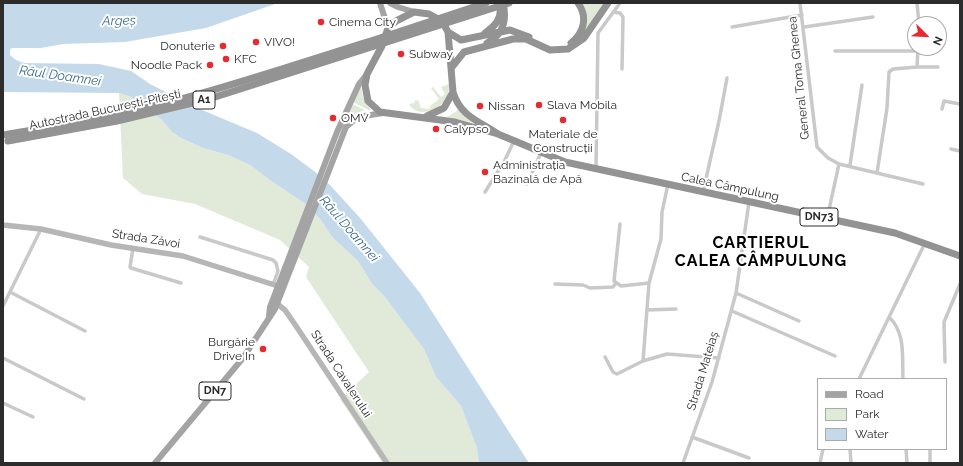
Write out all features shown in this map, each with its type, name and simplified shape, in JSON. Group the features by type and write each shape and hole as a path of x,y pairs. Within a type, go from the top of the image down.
{"highway":[{"name":"Autostrada București-Pitești","path":"5,138 197,95 280,70 486,3"},
{"path":"484,34 493,28 498,21 500,12 499,3"},
{"path":"452,67 464,52 492,40 501,31 504,25 505,13 503,3"},
{"name":"Autostrada București-Pitești","path":"5,138 117,121 201,100 291,74 509,3"},
{"path":"505,13 513,26 525,34 551,46 560,47 570,44 580,33 583,27 583,15 578,3"},
{"path":"478,47 520,38 550,50 568,49 584,38 608,3"},
{"path":"388,28 404,16 414,12 425,12 438,18 448,32 461,40 484,34 510,30 525,34"},
{"name":"DN7","path":"385,113 375,109 366,96 365,85 367,74 382,46 388,28"},
{"name":"Calea Câmpulung","path":"448,32 453,92 456,101 465,114 498,134 541,153 565,162 895,233 960,256"},
{"path":"425,117 444,108 453,92"},
{"name":"Calea Câmpulung","path":"385,113 455,122 498,134"}],"main road":[{"path":"380,3 388,28"},
{"path":"390,3 414,12"},
{"name":"DN7","path":"155,463 246,354 269,316 275,302 278,286 286,273 330,160 354,93 367,74"},
{"name":"DN7","path":"330,160 344,130 352,121 366,114 385,113"}],"street":[{"path":"596,169 598,33 620,3"},
{"name":"General Toma Ghenea","path":"800,3 817,147 828,158 839,164"},
{"path":"917,3 918,16"},
{"path":"613,12 620,13 623,17 622,68"},
{"path":"732,27 802,15"},
{"path":"804,27 873,17"},
{"path":"835,52 907,50"},
{"path":"917,67 918,56"},
{"path":"877,172 887,108 889,72 893,69 938,67"},
{"path":"704,192 727,78"},
{"path":"850,165 862,85"},
{"path":"942,110 944,101 960,104"},
{"path":"486,192 504,162 514,141"},
{"path":"951,149 960,151"},
{"path":"527,184 541,153"},
{"path":"827,218 839,164 850,165 923,184"},
{"path":"644,361 649,283 661,239 662,212 668,184"},
{"name":"Strada Mateiaș","path":"682,463 720,358 736,293 749,202"},
{"path":"620,224 614,278 616,283 621,286 649,283"},
{"name":"Strada Zăvoi","path":"3,225 41,229 133,248 183,256 278,286"},
{"path":"3,306 41,229"},
{"path":"200,237 273,260 276,263 278,271 278,286"},
{"path":"859,378 925,243"},
{"path":"133,248 131,268 181,283"},
{"path":"555,284 584,284 590,288 613,287 616,283"},
{"path":"945,362 944,322 960,284"},
{"path":"10,292 85,331"},
{"path":"736,293 799,321"},
{"name":"Strada Cavalerului","path":"275,302 284,310 298,328 387,463"},
{"path":"647,310 676,309"},
{"path":"732,311 835,356"},
{"path":"888,318 894,323 900,334 903,378"},
{"path":"605,357 613,372 617,374 644,361 667,354 720,358"},
{"path":"3,358 84,399"},
{"path":"3,403 33,417"},
{"path":"692,437 749,458"},
{"path":"820,463 823,450"},
{"path":"850,450 851,463"},
{"path":"906,450 907,463"},
{"path":"930,450 930,463"}],"green space":[{"path":"580,3 606,3 580,39 584,31"},
{"path":"449,84 449,92 445,99 434,109 427,112 420,112 409,104 415,103 414,101 418,100 421,108 430,109 430,106 439,99 431,88 433,87 441,97 445,94 441,87"},
{"path":"361,85 363,97 371,110 368,110 353,102"},
{"path":"119,93 131,97 162,120 172,132 181,138 203,148 228,155 250,165 304,203 321,220 332,237 358,261 372,284 384,296 424,349 436,377 461,406 477,448 479,463 383,463 340,399 369,372 306,277 309,267 280,240 195,204 142,194 123,178"},
{"path":"352,104 365,110 350,118 336,142"},
{"path":"458,110 473,123 447,117"}],"water":[{"path":"3,3 278,3 206,28 125,42 63,44 41,48 13,48 10,49 10,55 16,60 24,63 99,64 131,71 150,84 195,107 257,133 291,154 314,171 329,184 361,219 420,293 529,463 479,463 477,448 461,406 436,377 424,349 384,296 372,284 358,261 332,237 321,220 304,203 250,165 228,155 203,148 181,138 172,132 162,120 131,97 119,93 3,92"}],"place":[{"name":"Cinema City","path":"321,22"},
{"name":"VIVO!","path":"256,42"},
{"name":"Donuterie","path":"223,46"},
{"name":"Subway","path":"401,54"},
{"name":"KFC","path":"226,59"},
{"name":"Noodle Pack","path":"210,65"},
{"name":"Slava Mobila","path":"539,105"},
{"name":"Nissan","path":"480,106"},
{"name":"OMV","path":"333,118"},
{"name":"Materiale de Construcții","path":"563,120"},
{"name":"Calypso","path":"436,129"},
{"name":"Administrația Bazinală de Apă","path":"485,172"},
{"name":"Burgărie Drive In","path":"263,349"}],"district":[{"name":"CARTIERUL CALEA CÂMPULUNG","path":"761,252"}],"water label":[{"name":"Argeș","path":"119,21"},
{"name":"Râul Doamnei","path":"60,76"},
{"name":"Râul Doamnei","path":"349,229"}]}
